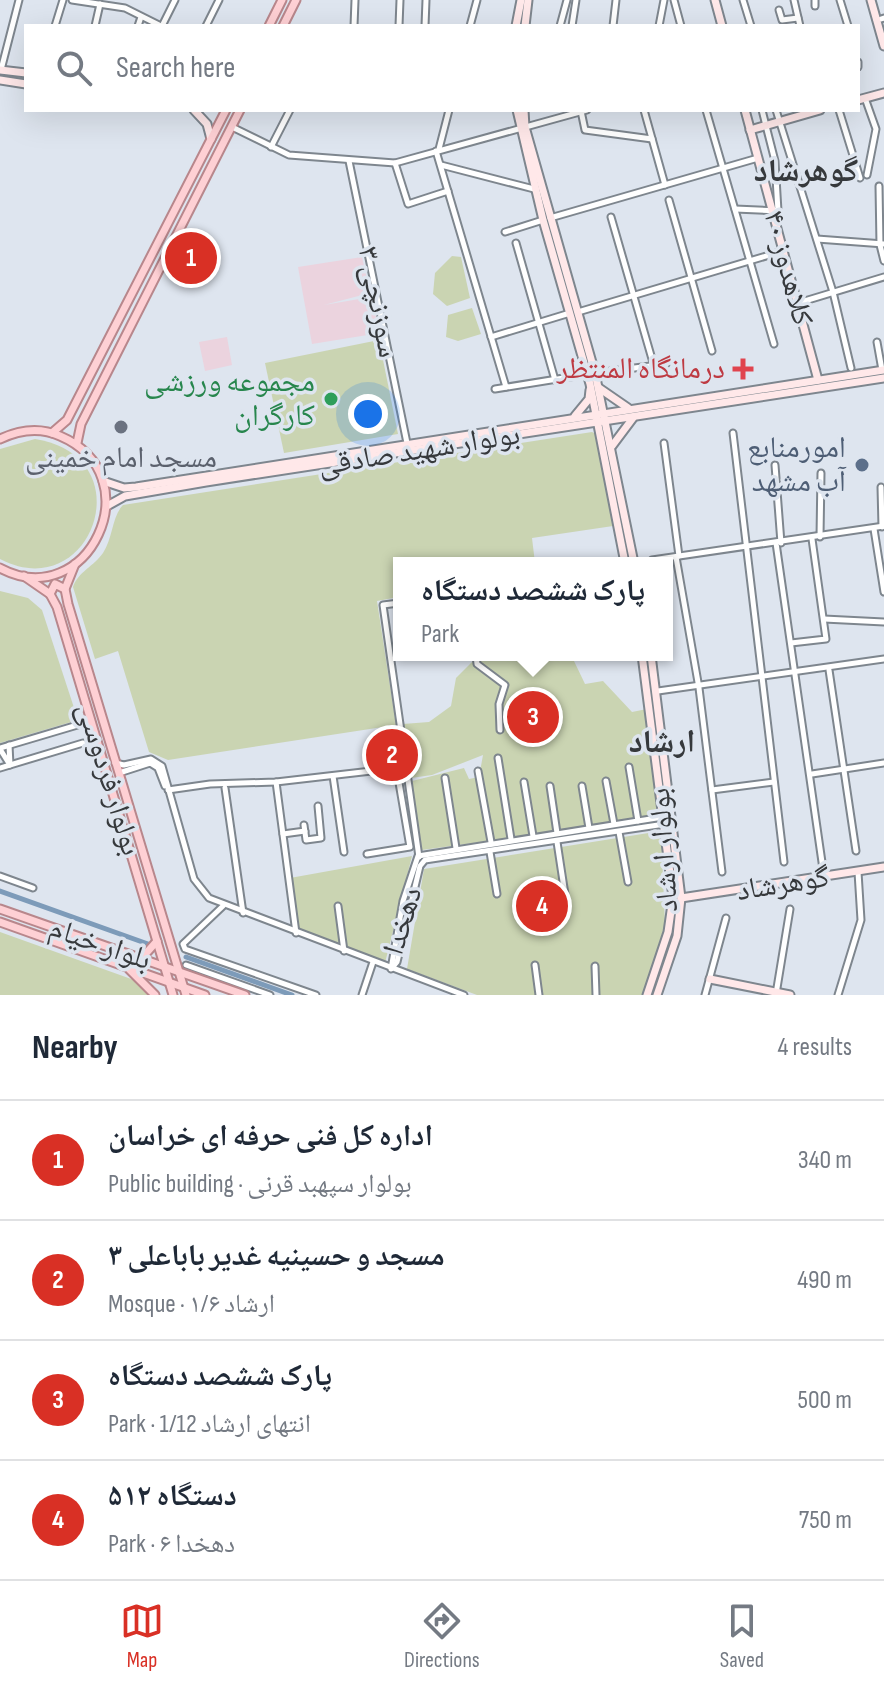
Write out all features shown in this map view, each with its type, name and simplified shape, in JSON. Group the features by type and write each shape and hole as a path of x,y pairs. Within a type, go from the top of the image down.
{"main road":[{"path":"270,24 282,0"},
{"path":"284,24 296,0"},
{"path":"516,24 521,0"},
{"path":"525,24 528,0"},
{"path":"715,0 721,24"},
{"path":"873,0 884,30"},
{"path":"873,0 884,46"},
{"path":"0,70 24,73"},
{"path":"0,80 24,84"},
{"path":"862,99 884,93"},
{"path":"52,433 67,420 225,112"},
{"path":"77,443 79,429 239,112"},
{"path":"518,112 611,448 633,557"},
{"name":"کلاهدوز ۴۰","path":"746,112 818,380"},
{"path":"750,130 812,112"},
{"path":"198,113 211,139"},
{"path":"522,128 534,189 546,219"},
{"path":"573,417 589,399 595,373 574,313"},
{"path":"602,417 631,408 883,373"},
{"name":"بولوار شهید صادقی","path":"103,481 120,487 573,417 639,415 883,373"},
{"path":"594,386 631,408"},
{"path":"611,448 626,424 639,415"},
{"path":"602,417 624,557"},
{"name":"بولوار شهید صادقی","path":"107,506 119,499 206,482 355,461 602,417"},
{"path":"67,420 72,430 79,429"},
{"path":"0,439 30,430 52,433 77,443 90,457 103,481 107,506 98,538 75,564 65,589 55,584 50,594 24,576 0,568"},
{"path":"353,451 355,461"},
{"path":"119,499 112,495 120,487"},
{"path":"24,576 56,573 75,564"},
{"name":"بولوار فردوسی","path":"65,589 118,773 183,969 185,991"},
{"name":"بولوار فردوسی","path":"50,594 92,720 173,995"},
{"name":"بولوار ارشاد","path":"643,661 662,760 681,898 677,936 657,995"},
{"name":"بولوار ارشاد","path":"647,995 672,912 658,691 652,661"},
{"name":"گوهرشاد","path":"681,898 884,867"},
{"name":"بلوار خیام","path":"0,909 165,967 183,969 245,995"},
{"name":"بلوار خیام","path":"0,922 169,982 185,991 205,995"},
{"path":"141,959 157,941"},
{"path":"128,967 155,995"},
{"path":"710,979 790,995"}],"street":[{"path":"0,70 19,0"},
{"path":"56,24 63,0"},
{"path":"72,0 111,3 157,24"},
{"path":"125,8 130,0"},
{"path":"162,24 175,0"},
{"path":"207,24 219,0"},
{"path":"354,24 355,0"},
{"path":"399,24 400,0"},
{"path":"425,24 426,0"},
{"path":"471,24 477,0"},
{"path":"561,24 567,0"},
{"path":"572,24 576,0"},
{"path":"613,24 616,0"},
{"path":"659,24 664,0"},
{"path":"674,0 680,24"},
{"path":"743,0 750,24"},
{"path":"794,0 800,24"},
{"path":"840,0 847,24"},
{"path":"95,24 100,4"},
{"path":"779,10 782,20 798,18"},
{"path":"139,24 141,17"},
{"path":"862,99 876,129 867,175"},
{"path":"271,147 289,112"},
{"path":"448,112 438,150 440,165 506,387"},
{"path":"232,127 289,155 395,163 579,112"},
{"path":"583,112 585,130 652,139"},
{"path":"645,112 665,185"},
{"path":"707,112 774,344"},
{"path":"735,209 778,211 775,161 762,112"},
{"path":"777,112 833,292 851,368"},
{"path":"840,112 860,178"},
{"path":"505,232 758,158"},
{"name":"سوزنچی ۳","path":"349,161 407,443"},
{"path":"395,163 408,204 448,191"},
{"path":"440,165 534,189"},
{"path":"879,186 884,261"},
{"path":"669,200 712,351"},
{"path":"611,217 654,366"},
{"path":"817,238 882,244"},
{"path":"516,243 555,380"},
{"path":"491,337 783,251"},
{"path":"798,303 884,277"},
{"path":"877,342 883,373"},
{"path":"595,373 666,364"},
{"path":"495,389 576,376"},
{"path":"733,433 784,862"},
{"path":"664,443 722,872"},
{"path":"775,465 779,543 824,877"},
{"path":"820,537 821,473"},
{"path":"673,558 883,526 881,487"},
{"path":"874,529 884,592"},
{"path":"791,643 826,639 812,539"},
{"path":"393,604 383,605 418,856 425,860"},
{"path":"824,619 884,622"},
{"path":"658,691 829,670 884,659"},
{"path":"477,661 505,685 499,704 500,730"},
{"path":"829,670 856,851"},
{"path":"10,765 0,749 92,720"},
{"path":"367,854 410,847 390,730"},
{"path":"0,768 83,743"},
{"path":"9,745 10,765"},
{"path":"498,758 511,839"},
{"path":"115,763 124,765 145,759 157,761 199,889 223,906 464,995"},
{"path":"118,773 150,763 158,768 168,790"},
{"path":"812,774 884,763"},
{"path":"629,767 638,821"},
{"path":"168,790 406,769"},
{"path":"478,771 491,842"},
{"path":"333,776 344,852"},
{"path":"445,778 456,848"},
{"path":"606,781 614,824"},
{"path":"276,782 296,933"},
{"path":"524,782 533,836"},
{"path":"712,790 774,782"},
{"path":"550,786 557,833"},
{"path":"582,786 589,828"},
{"path":"225,788 243,914"},
{"path":"283,834 304,828 306,840 321,838 318,806"},
{"name":"دهخدا","path":"391,969 403,901 418,856 511,839 665,820"},
{"name":"دهخدا","path":"391,969 397,962 420,866 425,860 619,832 665,820"},
{"path":"619,832 628,882"},
{"path":"557,842 566,901"},
{"path":"490,852 497,894"},
{"path":"838,995 861,920 858,872"},
{"path":"0,876 33,888"},
{"path":"223,906 183,944 185,949 316,995"},
{"path":"338,906 344,951"},
{"path":"776,994 790,909"},
{"path":"705,995 726,918"},
{"path":"362,995 373,962"},
{"path":"535,965 539,995"},
{"path":"595,966 596,995"},
{"path":"183,969 270,995"}],"shaded area":[{"path":"362,257 370,293 324,305 371,297 380,333 312,344 298,267"},
{"path":"227,337 232,365 205,371 199,342"}],"green space":[{"path":"452,256 461,257 470,298 447,306 433,294 435,273"},
{"path":"472,308 481,334 458,341 446,337 448,315"},
{"name":"مجموعه ورزشی کارگران","path":"379,340 398,434 284,453 265,363"},
{"path":"592,432 596,434 613,526 532,538 534,557 393,557 393,598 377,601 396,725 168,760 149,752 118,651 95,659 73,587 103,553 123,505"},
{"path":"35,439 69,451 89,472 97,497 93,523 81,547 60,563 32,568 0,559 0,449"},
{"path":"0,591 28,598 42,610 78,720 0,743"},
{"path":"473,661 574,661 585,684 603,681 632,712 652,708 664,817 422,850 412,781 464,768 469,779 479,777 483,755 432,775 411,778 403,724 429,722 451,706 456,678"},
{"path":"661,831 665,924 643,995 477,995 407,969 424,869"},
{"path":"412,856 385,963 298,933 290,878"},
{"path":"0,932 134,980 149,995 0,995"}],"waterway":[{"path":"0,891 148,944"},
{"path":"186,957 292,995"}],"place":[{"name":"اداره کل فنی حرفه ای خراسان","path":"191,258"},
{"name":"درمانگاه المنتظر","path":"743,369"},
{"name":"مجموعه ورزشی کارگران","path":"331,399"},
{"name":"مسجد امام خمینی","path":"121,427"},
{"name":"امورمنابع آب مشهد","path":"862,465"},
{"name":"پارک‌ ششصد دستگاه","path":"533,717"},
{"name":"مسجد و حسینیه غدیر باباعلی ۳","path":"392,755"},
{"name":"۵۱۲ دستگاه","path":"542,906"}],"district":[{"name":"گوهرشاد","path":"806,171"},
{"name":"ارشاد","path":"662,742"}]}
